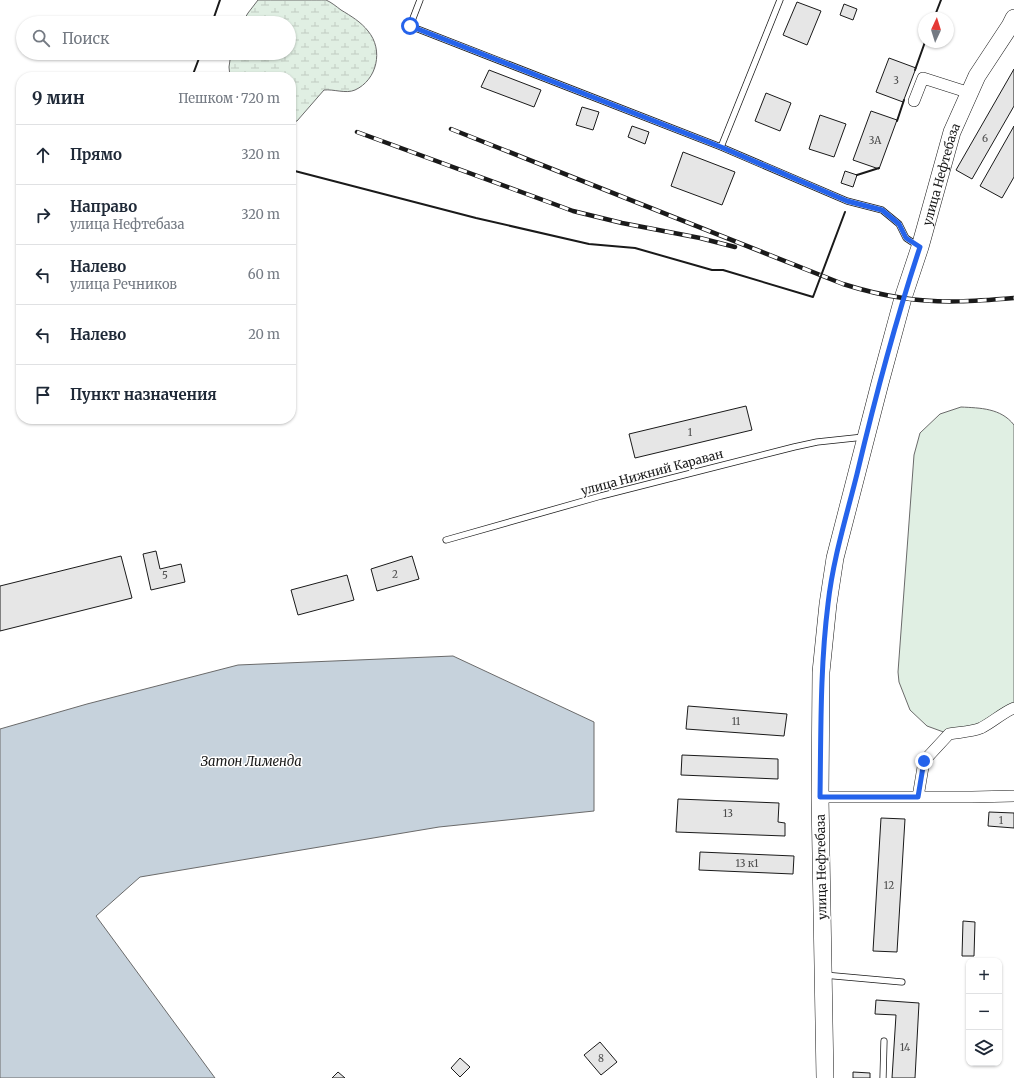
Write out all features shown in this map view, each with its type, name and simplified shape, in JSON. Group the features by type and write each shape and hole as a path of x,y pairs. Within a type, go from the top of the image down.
{"main road":[{"name":"улица Нефтебаза","path":"825,1078 820,797 821,672 828,604 835,558 903,298 920,247 952,132 977,76 1014,18"}],"street":[{"path":"914,101 923,78 970,93"},
{"path":"918,797 924,761 950,734 982,727 1004,712 1014,708"},
{"path":"820,797 1014,796"}],"lane":[{"path":"420,0 410,26 721,147 847,201 882,210 899,224 906,238 920,247"},
{"path":"721,147 780,0"},
{"name":"улица Нижний Караван","path":"446,540 601,496 794,447 818,442 866,436"},
{"path":"823,975 902,982"},
{"path":"883,1078 884,1041"}],"green space":[{"path":"258,0 326,0 356,19 368,31 376,47 377,55 373,72 363,85 355,90 324,90 296,121 296,72 230,72 229,67 230,60 296,60 296,16 246,16"},
{"path":"961,407 997,412 1009,419 1014,425 1014,708 982,727 949,734 927,726 910,710 899,682 898,672 914,455 920,433 940,414"}],"water":[{"name":"Затон Лименда","path":"453,656 594,722 594,811 439,827 140,877 96,916 215,1078 0,1078 0,729 87,704 238,665"}],"building":[{"path":"797,2 821,11 807,45 783,35"},
{"path":"844,4 857,9 853,20 840,15"},
{"path":"889,58 916,68 903,102 876,92"},
{"path":"1014,69 1014,106 972,179 956,170"},
{"path":"489,70 541,90 534,107 481,87"},
{"path":"766,93 791,103 780,131 755,121"},
{"path":"582,107 599,112 593,130 576,125"},
{"path":"871,111 897,120 879,169 853,160"},
{"path":"820,115 846,124 834,157 809,149"},
{"path":"632,126 649,132 645,144 628,137"},
{"path":"1014,126 1014,177 1002,198 980,186"},
{"path":"683,152 735,172 722,205 671,186"},
{"path":"845,171 857,175 853,187 841,183"},
{"path":"746,406 752,430 635,458 629,434"},
{"path":"156,551 160,569 181,564 185,582 151,590 143,554"},
{"path":"121,556 132,598 0,631 0,586"},
{"path":"412,556 419,579 377,591 371,569"},
{"path":"347,575 354,600 298,615 291,590"},
{"path":"688,706 787,714 784,736 686,729"},
{"path":"682,755 778,759 778,779 681,775"},
{"path":"678,799 779,803 778,822 785,823 785,836 676,832"},
{"path":"989,812 1014,813 1014,828 988,826"},
{"path":"881,818 905,819 897,952 873,951"},
{"path":"700,852 794,856 793,874 699,870"},
{"path":"963,921 975,922 974,956 962,956"},
{"path":"876,1000 919,1003 915,1078 892,1078 896,1015 875,1014"},
{"path":"600,1042 617,1062 601,1075 584,1055"},
{"path":"460,1058 470,1067 460,1077 451,1068"},
{"path":"338,1072 345,1078 332,1078"},
{"path":"853,1072 870,1073 870,1078 853,1078"}],"railway":[{"path":"451,129 843,284 872,292 917,300 972,301 1014,298"},
{"path":"357,132 573,211 735,247"}],"wall":[{"path":"214,16 220,0"},
{"path":"936,12 941,0"},
{"path":"915,70 923,48"},
{"path":"194,72 198,60"},
{"path":"897,121 904,100"},
{"path":"857,175 879,168"},
{"path":"296,171 476,218 589,244 635,248 712,270 723,270 813,297 845,212"}],"route":[{"path":"410,26 721,147 847,201 882,210 899,224 906,238 920,247 903,298 835,558 828,604 821,672 820,797 918,797 924,761"}]}
